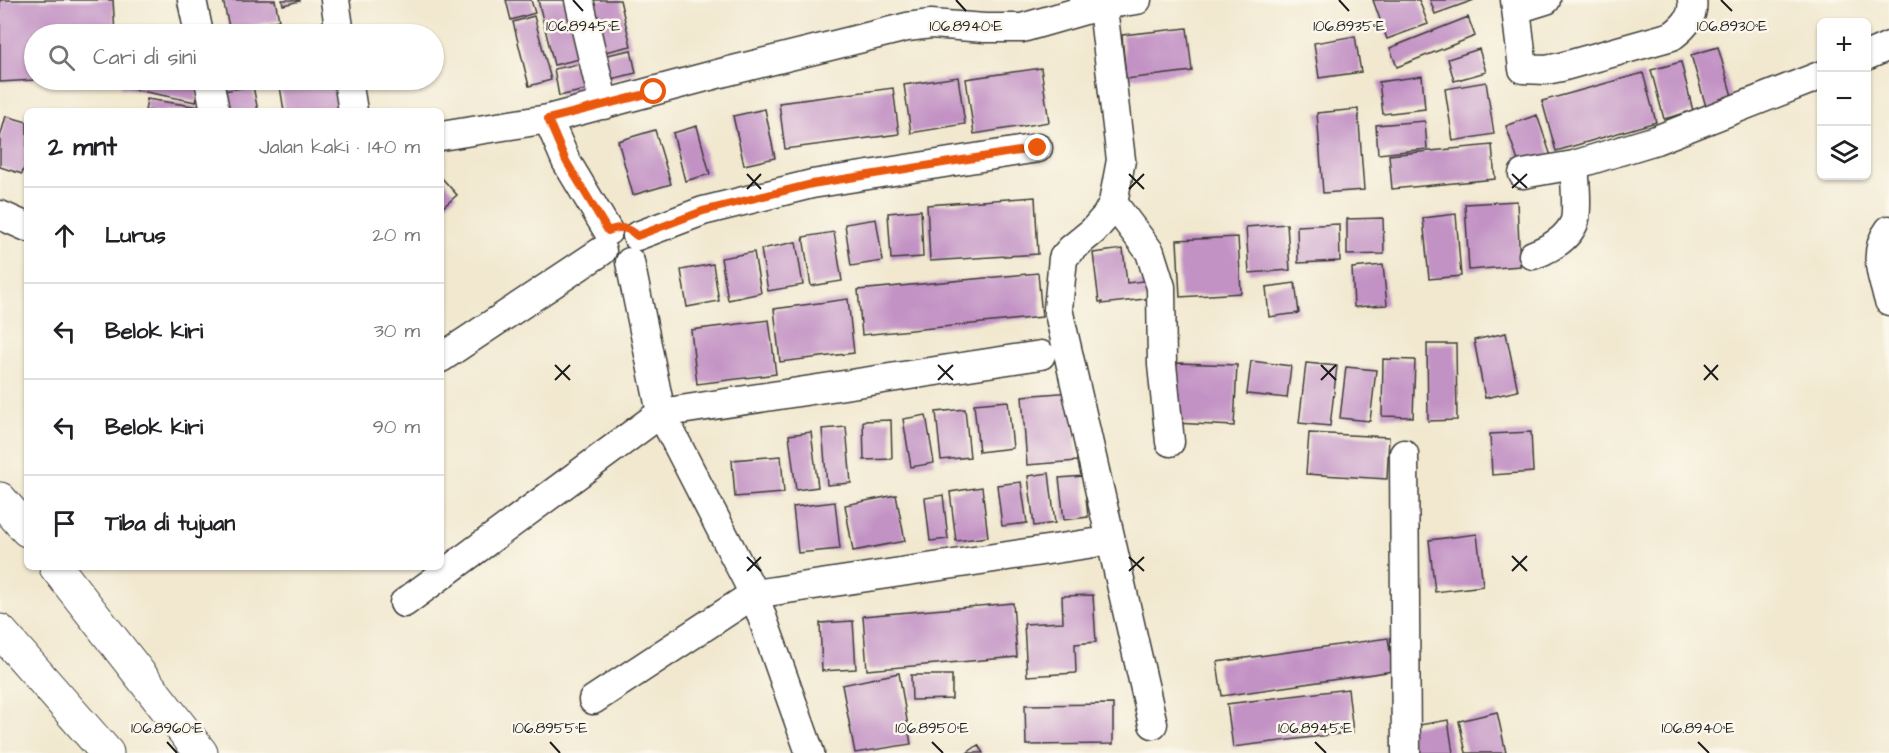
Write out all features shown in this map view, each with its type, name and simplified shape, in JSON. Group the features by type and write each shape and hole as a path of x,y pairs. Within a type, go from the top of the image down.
{"highway":[{"path":"0,499 24,527"},
{"path":"58,570 201,753"},
{"path":"0,630 107,753"}],"street":[{"path":"192,0 197,24"},
{"path":"335,0 339,24"},
{"path":"579,0 604,105"},
{"path":"444,136 548,119 907,27 931,24 1022,28 1102,3 1137,0"},
{"path":"1546,0 1516,4 1523,69 1546,70 1672,36 1683,28 1690,17 1692,0"},
{"path":"1102,3 1121,160 1113,203 1106,216 1063,258 1058,309 1153,724"},
{"path":"1871,54 1889,46"},
{"path":"1524,174 1574,165 1656,140 1817,77"},
{"path":"210,90 214,108"},
{"path":"350,90 353,108"},
{"path":"548,119 605,241"},
{"path":"634,249 703,211 812,184 1038,148"},
{"path":"1533,255 1550,249 1575,221 1574,165"},
{"path":"1113,203 1150,252 1161,287 1162,365 1170,442"},
{"path":"0,214 24,225"},
{"path":"444,356 605,241 619,227 629,229 661,413 754,594 810,753"},
{"path":"1886,234 1879,255 1880,269 1889,301"},
{"path":"404,603 661,413 1041,355"},
{"path":"1404,454 1406,753"},
{"path":"593,700 754,594 1094,543"}],"building":[{"path":"0,0 113,0 114,24 24,24 24,81 0,82"},
{"path":"223,0 275,0 279,20 261,24 228,24"},
{"path":"282,0 300,0 300,1 283,5"},
{"path":"506,0 531,0 535,13 511,20"},
{"path":"538,0 574,0 588,57 554,65"},
{"path":"584,0 620,0 631,46 596,54"},
{"path":"1373,0 1419,0 1428,24 1387,39"},
{"path":"1430,0 1474,0 1435,14"},
{"path":"534,16 551,80 529,86 513,22"},
{"path":"1468,17 1475,36 1397,67 1390,48"},
{"path":"1187,28 1192,71 1126,79 1122,35"},
{"path":"1355,36 1361,72 1319,78 1314,43"},
{"path":"1718,47 1734,103 1707,110 1691,55"},
{"path":"1479,49 1486,72 1454,81 1448,59"},
{"path":"631,50 636,73 603,81 597,57"},
{"path":"589,62 594,88 559,96 554,69"},
{"path":"1681,62 1693,111 1664,119 1651,70"},
{"path":"1041,68 1049,122 974,134 966,79"},
{"path":"1643,73 1656,122 1556,151 1542,101"},
{"path":"1422,76 1425,109 1383,114 1379,82"},
{"path":"958,77 965,124 911,133 904,85"},
{"path":"1486,82 1494,134 1453,141 1445,89"},
{"path":"893,88 899,134 785,149 779,103"},
{"path":"136,90 199,90 196,102"},
{"path":"254,90 257,108 226,108 223,91"},
{"path":"281,90 341,90 344,108 284,108"},
{"path":"147,99 206,108 146,108"},
{"path":"765,109 775,158 744,165 733,116"},
{"path":"1358,109 1364,190 1323,193 1317,113"},
{"path":"1537,115 1551,156 1520,167 1506,126"},
{"path":"6,116 24,121 22,174 0,167 0,137"},
{"path":"1425,121 1427,149 1378,154 1376,125"},
{"path":"697,126 710,174 685,181 673,133"},
{"path":"655,130 671,184 633,195 618,141"},
{"path":"1492,145 1495,179 1392,189 1389,155"},
{"path":"444,180 457,195 444,206"},
{"path":"1035,197 1038,254 930,261 927,205"},
{"path":"1517,201 1520,266 1469,270 1465,204"},
{"path":"921,210 923,257 891,259 888,213"},
{"path":"1456,214 1461,276 1429,279 1423,218"},
{"path":"1383,218 1384,254 1347,255 1347,219"},
{"path":"876,219 883,261 851,266 845,224"},
{"path":"1287,224 1290,270 1249,273 1246,227"},
{"path":"1339,224 1340,261 1298,263 1297,226"},
{"path":"834,232 842,281 811,286 803,237"},
{"path":"1238,237 1241,293 1180,297 1177,240"},
{"path":"796,242 803,285 768,291 761,249"},
{"path":"1123,249 1127,283 1151,280 1153,298 1102,304 1099,302 1093,253"},
{"path":"754,252 761,293 728,300 721,258"},
{"path":"713,264 719,301 687,307 681,270"},
{"path":"1383,265 1387,305 1354,307 1352,268"},
{"path":"1038,273 1042,317 862,335 858,290"},
{"path":"1295,283 1299,313 1269,317 1266,287"},
{"path":"848,299 854,353 780,362 774,309"},
{"path":"769,320 776,374 697,384 691,330"},
{"path":"1506,333 1518,391 1485,398 1474,340"},
{"path":"1427,344 1456,344 1457,420 1428,421"},
{"path":"1383,359 1415,360 1413,417 1382,416"},
{"path":"1251,361 1291,366 1287,398 1247,394"},
{"path":"1177,363 1237,365 1234,426 1174,423"},
{"path":"1306,363 1337,366 1330,426 1299,423"},
{"path":"1346,367 1376,370 1370,421 1340,418"},
{"path":"1072,392 1077,461 1027,465 1022,396"},
{"path":"1008,401 1013,448 979,452 974,404"},
{"path":"965,409 970,457 941,460 936,412"},
{"path":"926,415 934,463 911,467 903,419"},
{"path":"891,420 892,459 864,460 863,421"},
{"path":"846,427 851,483 827,485 822,429"},
{"path":"811,432 818,487 796,490 789,435"},
{"path":"1531,432 1533,472 1492,475 1490,434"},
{"path":"1309,433 1389,437 1387,479 1306,474"},
{"path":"781,456 784,493 735,497 732,460"},
{"path":"1049,473 1055,523 1034,526 1028,476"},
{"path":"1084,476 1088,517 1064,520 1059,478"},
{"path":"1021,482 1027,523 1002,526 997,485"},
{"path":"982,487 988,537 956,541 950,492"},
{"path":"896,495 905,541 853,551 845,505"},
{"path":"943,495 948,539 930,541 925,498"},
{"path":"835,502 840,549 798,553 793,507"},
{"path":"1477,534 1483,586 1435,592 1429,540"},
{"path":"1093,595 1096,642 1075,644 1076,673 1027,676 1024,624 1063,622 1062,596"},
{"path":"1013,603 1017,657 867,670 863,616"},
{"path":"853,621 856,669 822,671 820,623"},
{"path":"1388,638 1393,671 1222,696 1217,662"},
{"path":"899,673 911,744 855,753 842,685"},
{"path":"911,675 952,675 952,699 912,700"},
{"path":"1348,689 1353,732 1233,747 1227,704"},
{"path":"1113,704 1113,744 1026,745 1025,705"},
{"path":"1497,712 1506,753 1466,753 1459,721"},
{"path":"1448,720 1453,753 1412,753 1408,727"},
{"path":"978,745 983,753 967,753"}],"route":[{"path":"654,92 548,119 566,161 608,231 619,227 629,229 637,236 703,211 812,184 1038,148"}]}
